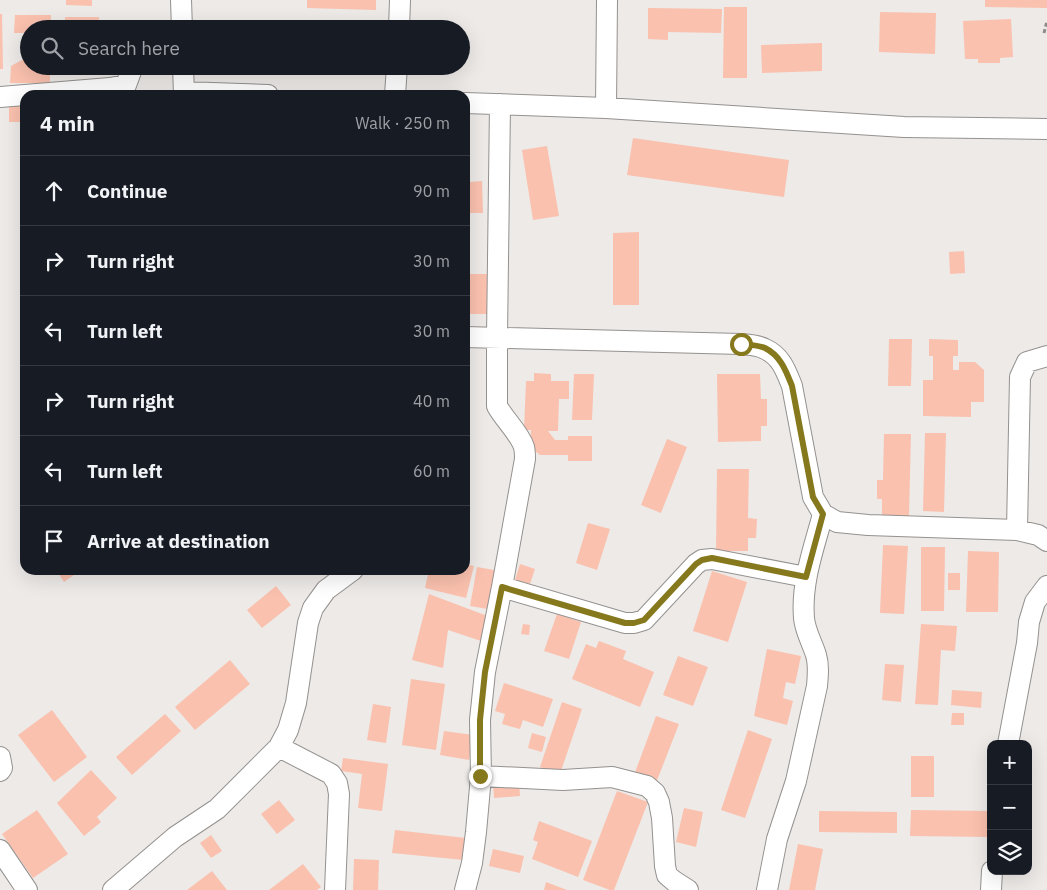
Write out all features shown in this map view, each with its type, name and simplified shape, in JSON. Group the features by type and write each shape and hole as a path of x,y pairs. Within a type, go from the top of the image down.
{"street":[{"path":"181,0 182,20"},
{"path":"399,20 400,0"},
{"path":"606,108 607,0"},
{"path":"86,90 126,85 130,75"},
{"path":"183,75 184,90"},
{"path":"395,90 396,75"},
{"path":"0,97 20,95"},
{"path":"470,103 606,108 904,127 1047,129"},
{"path":"465,890 474,848 480,776 480,720 485,672 525,459 525,449 522,441 502,416 497,406 496,337 500,104"},
{"path":"470,337 741,344 764,348 778,358 786,369 792,386 813,497 823,514 837,522 868,525 1017,530 1038,535 1047,541"},
{"path":"1017,530 1020,377 1027,362 1047,356"},
{"path":"767,890 777,839 796,781 817,686 818,670 816,656 805,626 804,616 806,577 823,514"},
{"path":"502,587 625,623 634,623 644,620 696,564 702,560 712,558 806,577"},
{"path":"113,890 175,837 217,809 280,747 288,730 296,703 308,624 314,608 326,590 347,575"},
{"path":"1009,740 1027,643 1029,622 1035,602 1047,586"},
{"path":"280,747 331,774 336,783 339,794 335,890"},
{"path":"0,757 2,768 0,771"},
{"path":"480,776 563,780 612,777 647,786 655,793 659,802 667,875 688,890"},
{"path":"0,850 27,890"},
{"path":"991,890 992,875"}],"path":[{"path":"1044,33 1047,21"}],"building":[{"path":"66,0 92,0 92,6 66,5"},
{"path":"307,0 376,0 376,10 307,8"},
{"path":"985,0 1047,0 1047,8 985,7"},
{"path":"724,7 747,7 747,78 723,78"},
{"path":"648,8 722,9 721,33 668,32 668,40 648,39"},
{"path":"880,12 936,13 935,54 879,52"},
{"path":"0,14 2,14 3,69 0,69"},
{"path":"15,15 51,15 51,20 20,20 20,33 14,33"},
{"path":"65,17 99,17 99,20 65,20"},
{"path":"1011,19 1013,57 1000,58 1000,63 978,63 978,59 965,59 963,21"},
{"path":"822,43 822,71 762,73 761,45"},
{"path":"20,61 20,75 50,75 50,83 10,83 11,66"},
{"path":"9,103 20,103 20,122 9,122"},
{"path":"633,138 789,160 784,197 627,175"},
{"path":"547,146 559,216 533,220 522,150"},
{"path":"482,181 483,213 470,213 470,182"},
{"path":"639,232 639,305 613,305 613,233"},
{"path":"964,251 965,273 950,274 949,252"},
{"path":"470,274 487,274 487,314 470,314"},
{"path":"889,339 912,339 911,386 888,386"},
{"path":"929,339 958,340 958,356 953,356 953,370 959,370 959,362 975,362 984,370 984,402 971,402 971,417 923,416 923,380 933,380 933,356 929,356"},
{"path":"534,373 551,374 551,381 569,381 569,399 559,399 558,431 548,431 555,440 568,440 568,436 592,436 592,461 568,461 568,455 540,455 530,447 531,430 524,430 526,381 534,381"},
{"path":"574,374 594,374 592,420 572,420"},
{"path":"717,374 760,374 761,399 767,399 767,426 761,426 761,441 718,442"},
{"path":"925,433 946,433 944,512 923,511"},
{"path":"884,434 911,434 909,516 882,515 882,499 877,499 877,480 883,480"},
{"path":"667,439 687,447 661,513 641,505"},
{"path":"717,469 749,469 748,518 757,519 756,538 748,538 748,551 716,551"},
{"path":"588,523 610,529 597,570 576,563"},
{"path":"883,545 908,546 904,614 880,613"},
{"path":"921,547 945,547 944,611 921,611"},
{"path":"968,551 999,552 998,612 966,612"},
{"path":"520,564 535,569 530,584 515,580"},
{"path":"470,565 474,566 466,598 425,588 428,575 470,575"},
{"path":"477,567 500,571 493,610 470,606"},
{"path":"712,571 747,582 728,642 693,631"},
{"path":"948,573 960,573 960,590 948,590"},
{"path":"59,575 74,575 64,582"},
{"path":"276,586 291,605 262,628 247,610"},
{"path":"429,594 490,617 481,641 448,630 443,668 412,660"},
{"path":"557,614 581,622 569,659 544,651"},
{"path":"523,624 530,625 529,635 521,634"},
{"path":"921,624 957,626 955,651 941,650 938,705 915,704"},
{"path":"599,641 626,651 623,659 654,672 640,707 572,679 586,644 596,648"},
{"path":"767,649 801,656 795,684 786,682 783,698 793,701 787,725 754,716"},
{"path":"678,656 708,667 693,706 663,695"},
{"path":"230,660 250,684 195,730 175,707"},
{"path":"885,664 904,665 901,702 882,700"},
{"path":"411,679 445,684 436,750 402,745"},
{"path":"504,683 553,699 543,727 523,720 520,729 502,724 505,714 495,711"},
{"path":"952,690 982,692 981,708 951,705"},
{"path":"562,702 582,709 560,774 540,767"},
{"path":"373,704 391,707 386,743 367,740"},
{"path":"52,710 87,757 54,782 18,735"},
{"path":"952,713 964,713 964,725 951,725"},
{"path":"165,714 181,731 132,775 116,757"},
{"path":"656,716 679,724 656,783 634,775"},
{"path":"748,730 772,739 745,818 721,810"},
{"path":"444,731 473,735 469,760 440,755"},
{"path":"532,733 546,737 542,752 528,748"},
{"path":"911,756 934,756 934,797 911,797"},
{"path":"343,758 388,764 382,811 358,808 362,774 341,771"},
{"path":"91,770 117,798 97,817 101,822 84,836 57,803"},
{"path":"519,781 520,796 494,798 493,783"},
{"path":"617,791 648,802 614,890 610,890 583,880"},
{"path":"279,800 295,820 277,834 261,814"},
{"path":"684,808 703,812 696,847 676,842"},
{"path":"37,810 68,854 33,878 2,834"},
{"path":"911,810 987,811 987,837 910,836"},
{"path":"819,811 897,812 897,833 819,832"},
{"path":"539,821 592,841 578,877 532,859 538,842 533,840"},
{"path":"395,830 466,838 464,860 392,853"},
{"path":"211,835 222,851 211,858 200,843"},
{"path":"798,844 823,849 815,890 789,890"},
{"path":"493,849 524,856 520,873 489,866"},
{"path":"354,859 379,860 378,890 353,890"},
{"path":"303,864 321,887 317,890 269,890"},
{"path":"212,871 227,890 187,890"},
{"path":"546,882 567,890 544,890"}],"route":[{"path":"480,776 480,720 485,672 502,587 625,623 634,623 644,620 696,564 702,560 712,558 806,577 823,514 813,497 792,386 786,369 778,358 764,348 741,344"}]}
